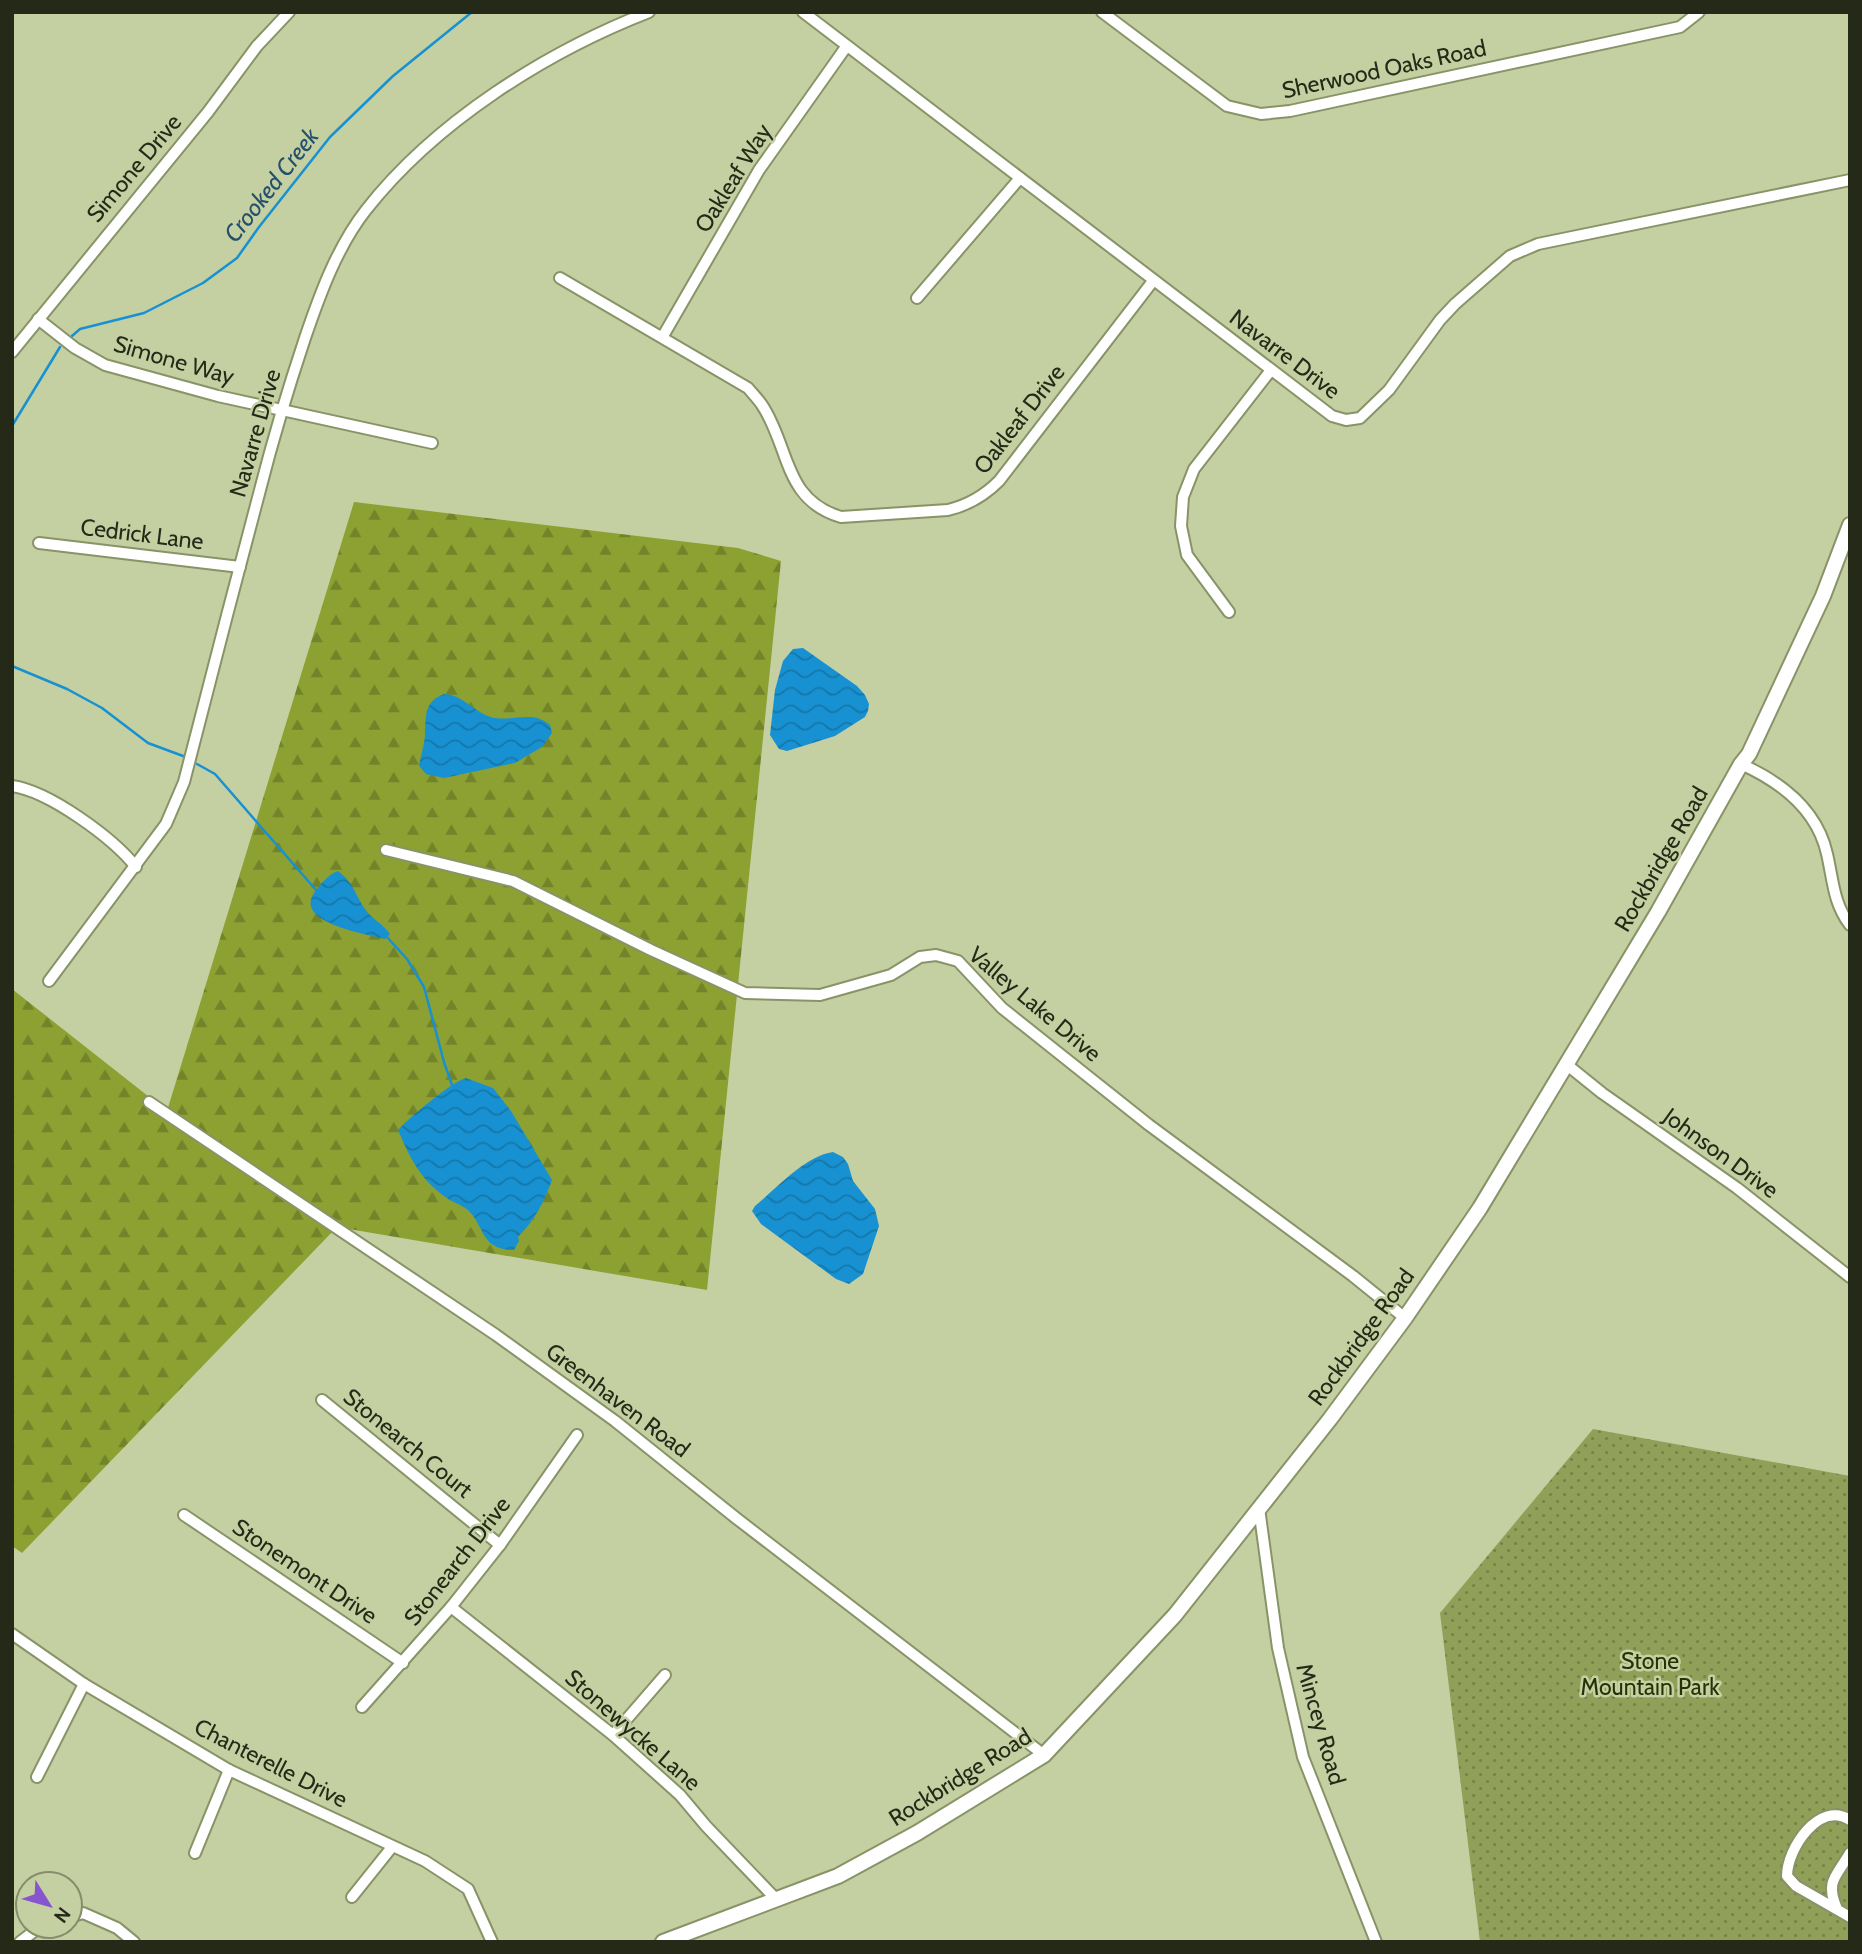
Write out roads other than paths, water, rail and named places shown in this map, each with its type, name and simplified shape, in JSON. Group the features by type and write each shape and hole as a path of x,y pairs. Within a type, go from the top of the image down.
{"main road":[{"name":"Rockbridge Road","path":"663,1942 838,1876 918,1833 1044,1755 1175,1615 1405,1318 1480,1208 1749,754 1823,596 1850,525"}],"street":[{"name":"Simone Drive","path":"12,352 208,111 250,53 289,12"},
{"name":"Navarre Drive","path":"48,981 166,824 184,782 281,409 321,293 342,249 366,210 436,139 506,85 569,47 609,27 649,12"},
{"name":"Navarre Drive","path":"803,12 1332,416 1346,420 1360,418 1390,390 1440,320 1487,274 1510,256 1538,244 1850,180"},
{"name":"Sherwood Oaks Road","path":"1101,12 1227,106 1246,112 1275,114 1680,27 1699,12"},
{"name":"Oakleaf Way","path":"663,336 759,170 846,47"},
{"path":"917,298 1020,178"},
{"name":"Oakleaf Drive","path":"560,278 748,388 763,406 803,495 820,509 841,517 947,510 975,500 999,481 1153,281"},
{"name":"Simone Way","path":"38,319 75,348 105,365 218,396 432,443"},
{"path":"1229,612 1187,555 1181,526 1183,497 1194,469 1271,370"},
{"name":"Cedrick Lane","path":"39,543 240,567"},
{"path":"1741,764 1759,772 1797,800 1821,829 1833,890 1842,914 1850,925"},
{"path":"12,786 43,794 109,839 136,867"},
{"name":"Valley Lake Drive","path":"386,850 513,881 651,950 745,993 820,995 891,975 920,957 936,956 958,961 1002,1008 1149,1125 1405,1318"},
{"name":"Johnson Drive","path":"1566,1063 1602,1093 1738,1189 1850,1277"},
{"name":"Greenhaven Road","path":"149,1102 496,1335 615,1421 736,1518 1044,1755"},
{"name":"Stonearch Court","path":"322,1401 500,1545"},
{"name":"Stonearch Drive","path":"362,1707 451,1607 500,1545 577,1435"},
{"name":"Mincey Road","path":"1259,1508 1278,1648 1303,1757 1376,1942"},
{"name":"Stonemont Drive","path":"184,1515 402,1663"},
{"name":"Stonewycke Lane","path":"451,1607 613,1735 680,1795 775,1898"},
{"name":"Chanterelle Drive","path":"12,1634 84,1684 229,1770 425,1861 468,1889 492,1942"},
{"path":"613,1735 666,1675"},
{"path":"37,1776 84,1684"},
{"path":"195,1853 229,1770"},
{"path":"1850,1820 1836,1814 1819,1820 1807,1830 1787,1862 1790,1881 1850,1917"},
{"path":"352,1898 392,1847"},
{"path":"1837,1909 1830,1893 1832,1881 1850,1853"},
{"path":"84,1913 117,1928 134,1942"}],"water":[{"path":"803,648 857,686 869,704 868,711 865,717 835,736 787,751 779,749 770,735 775,690 783,661 793,649"},
{"path":"444,694 457,697 495,718 537,718 550,725 552,733 542,747 515,763 444,778 426,774 419,766 426,714 433,700"},
{"path":"338,871 351,884 368,912 390,934 385,939 335,925 314,912 311,903 314,893 328,877"},
{"path":"466,1078 493,1088 511,1111 552,1180 538,1210 518,1237 519,1241 514,1250 503,1249 489,1242 468,1210 447,1198 428,1182 411,1158 398,1130 441,1093"},
{"path":"833,1152 843,1157 848,1164 853,1181 875,1209 879,1226 863,1274 849,1284 836,1279 761,1224 752,1211 802,1166"}],"waterway":[{"name":"Crooked Creek","path":"72,336 80,329 144,313 203,283 237,258 330,137 393,76 472,12"},
{"name":"Crooked Creek","path":"12,426 60,347"},
{"path":"12,666 67,689 102,708 148,743 183,756"},
{"path":"197,764 215,774 316,890"},
{"path":"387,937 407,959 424,987 452,1085"}],"park label":[{"name":"Stone Mountain Park","path":"1650,1674"}]}
